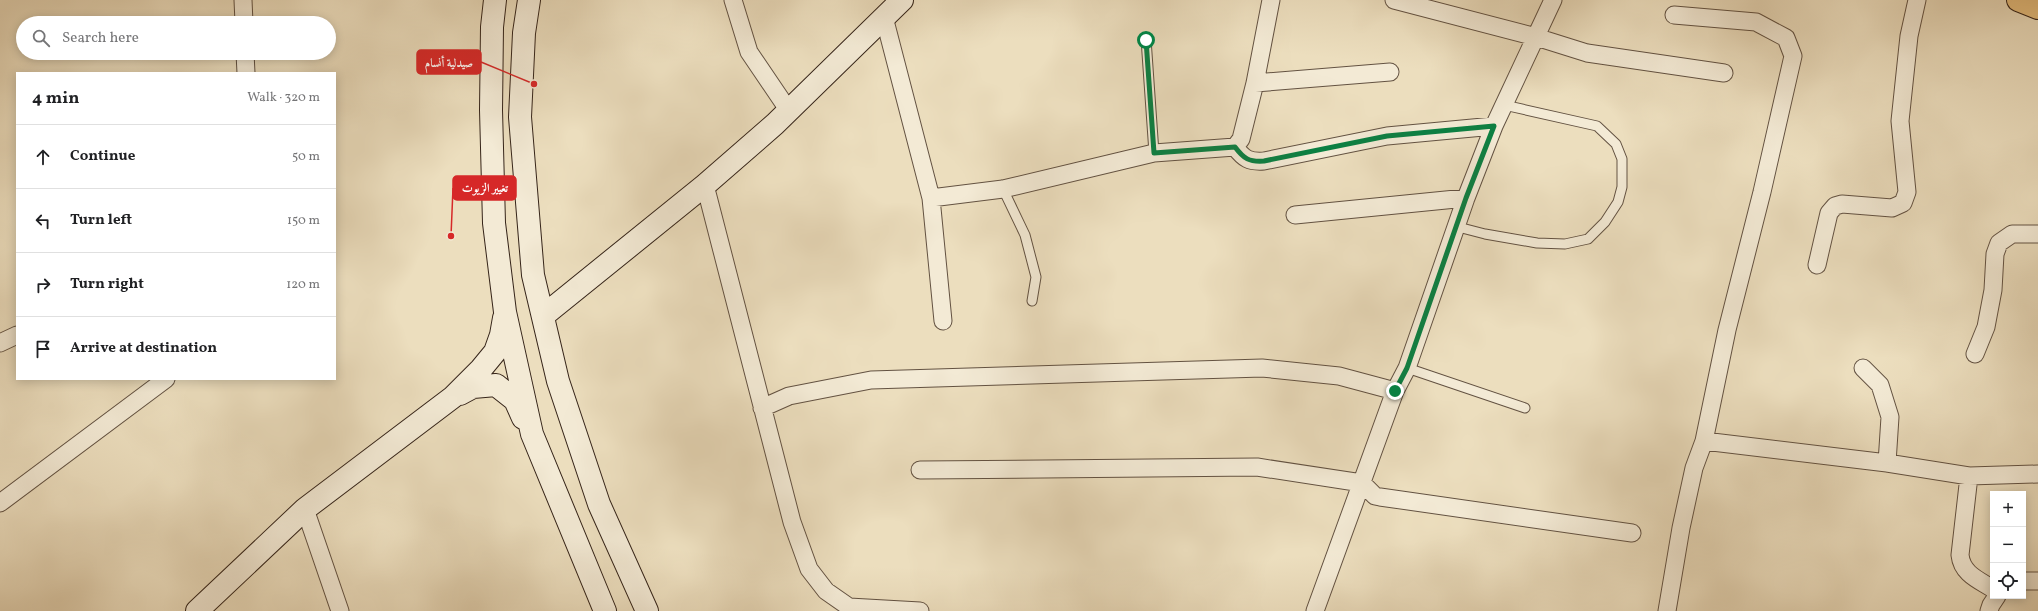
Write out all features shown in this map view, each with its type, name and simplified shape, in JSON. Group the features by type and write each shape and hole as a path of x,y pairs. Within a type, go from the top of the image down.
{"main road":[{"path":"496,0 492,27 491,95 494,223 505,312 532,434"},
{"path":"529,0 524,33 520,117 533,275 558,381 599,504 647,611"},
{"path":"543,316 705,185 789,111 902,0"},
{"path":"2018,0 2038,8"},
{"path":"197,611 305,510 453,397 481,369 495,352 501,335 505,312"},
{"path":"453,397 473,387 496,386 515,400 532,434 605,611"}],"street":[{"path":"243,0 244,16"},
{"path":"733,0 749,52 789,111"},
{"path":"931,198 1003,189 1154,153 1235,147 1241,139 1255,83 1271,0"},
{"path":"1394,0 1536,37 1587,53 1724,73"},
{"path":"1319,610 1395,391 1407,368 1458,227 1466,198 1494,126 1553,0"},
{"path":"1817,265 1829,213 1835,206 1842,204 1892,208 1903,203 1907,192 1900,121 1909,36 1917,0"},
{"path":"1667,611 1681,528 1694,468 1704,441 1727,330 1762,192 1793,56 1786,38 1756,22 1674,15"},
{"path":"884,17 931,198 943,321"},
{"path":"245,60 246,72"},
{"path":"1255,83 1390,72"},
{"path":"1235,147 1248,161 1264,161 1387,136 1494,126"},
{"path":"705,185 792,522 809,569 826,591 849,607 920,611"},
{"path":"1295,215 1466,198"},
{"path":"1975,354 1986,327 1993,290 1995,254 1999,243 2012,234 2038,234"},
{"path":"0,344 16,336"},
{"path":"762,408 789,396 871,380 1254,368 1339,376 1395,391"},
{"path":"1863,368 1880,385 1890,417 1887,464"},
{"path":"0,503 165,380"},
{"path":"1704,441 1969,476 2038,474"},
{"path":"920,470 1257,467 1362,483 1375,496 1380,497 1632,533"},
{"path":"1969,476 1960,555 1961,564 1966,571 1990,587"},
{"path":"305,510 340,611"},
{"path":"2026,581 2038,581"},
{"path":"1989,611 1990,605 1995,599"}],"lane":[{"path":"1146,40 1154,153"},
{"path":"1458,227 1485,234 1537,243 1565,244 1588,239 1605,222 1618,202 1622,187 1622,158 1616,144 1597,126 1504,105"},
{"path":"1003,189 1025,235 1036,277 1032,301"},
{"path":"1407,368 1525,408"}],"place":[{"name":"صيدلية أنسام","path":"534,84"},
{"name":"تغيير الزيوت","path":"451,236"}],"route":[{"path":"1146,40 1154,153 1235,147 1248,161 1256,162 1387,136 1494,126 1466,198 1458,227 1407,368 1395,391"}]}
